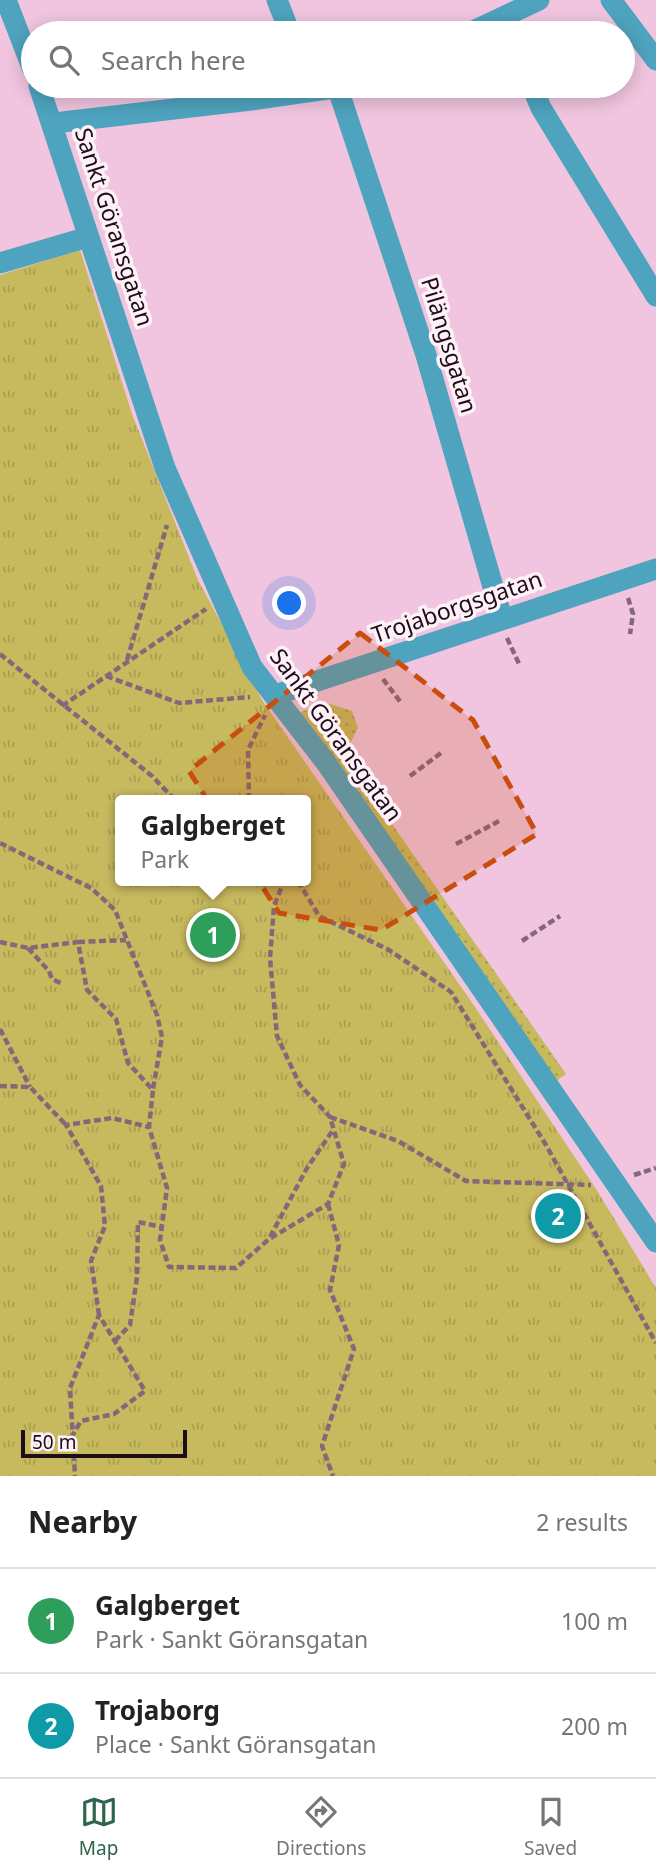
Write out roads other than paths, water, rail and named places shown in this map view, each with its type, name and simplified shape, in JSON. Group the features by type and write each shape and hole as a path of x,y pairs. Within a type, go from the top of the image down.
{"street":[{"path":"6,0 21,39"},
{"path":"277,0 285,21"},
{"path":"512,21 539,0"},
{"path":"611,0 627,21"},
{"path":"635,32 656,60"},
{"name":"Sankt Göransgatan","path":"44,98 177,494 252,667 327,764 625,1179 656,1242"},
{"path":"54,122 235,98"},
{"name":"Pilängsgatan","path":"346,98 426,355 502,618"},
{"path":"537,98 656,296"},
{"path":"0,263 89,237"},
{"name":"Trojaborgsgatan","path":"275,695 656,569"}],"place":[{"name":"Galgberget","path":"213,935"},
{"name":"Trojaborg","path":"558,1216"}]}
